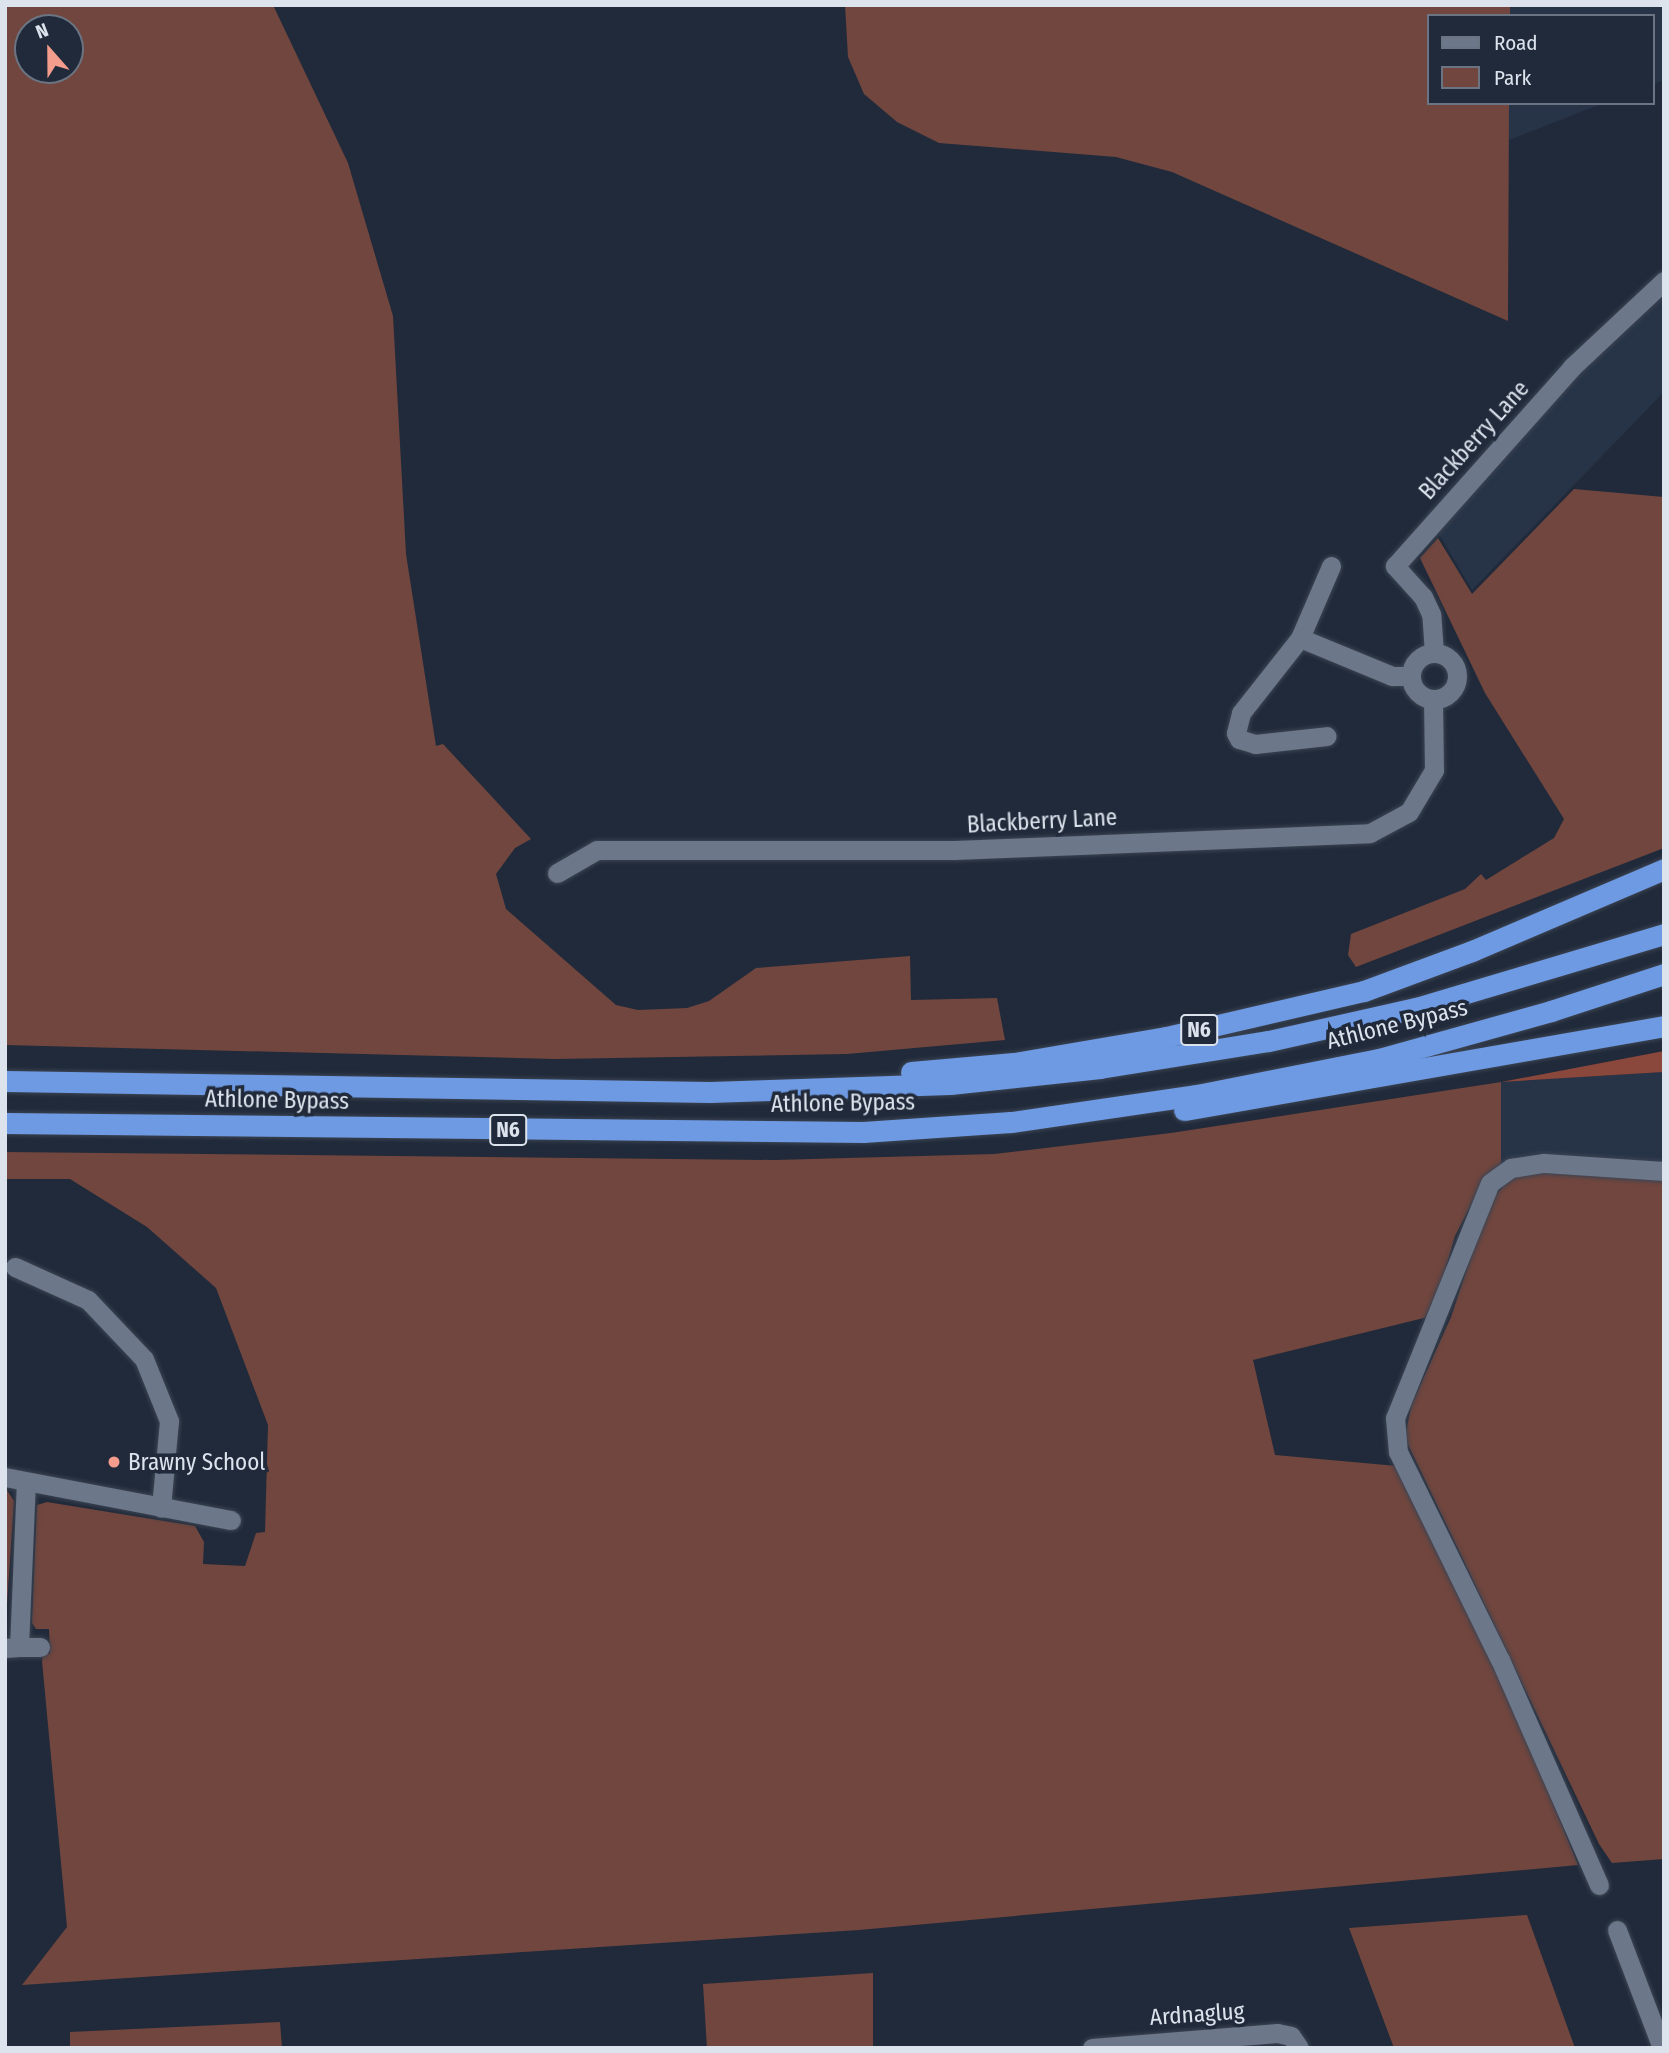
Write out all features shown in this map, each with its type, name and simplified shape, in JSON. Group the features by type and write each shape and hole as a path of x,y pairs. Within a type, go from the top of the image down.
{"highway":[{"name":"N6","path":"710,1092 1014,1063 1166,1037 1364,990 1472,951 1664,869"},
{"name":"Athlone Bypass","path":"5,1081 710,1092 950,1084 1100,1068 1269,1041 1416,1008 1664,934"},
{"name":"Athlone Bypass","path":"5,1123 863,1132 1011,1122 1197,1095 1379,1059 1551,1011 1664,974"},
{"name":"N6","path":"1011,1122 1099,1121 1251,1102 1664,1026"}],"street":[{"name":"Blackberry Lane","path":"1434,653 1431,614 1423,597 1395,566 1572,367 1664,281"},
{"path":"1327,736 1255,744 1240,739 1236,733 1241,713 1300,638 1331,566"},
{"path":"1300,638 1392,676 1411,676"},
{"path":"1434,653 1453,663 1457,676 1447,695 1433,699 1420,694 1411,676 1420,657 1434,653"},
{"name":"Blackberry Lane","path":"557,873 597,849 954,850 1370,833 1409,812 1434,770 1433,699"},
{"path":"1599,1885 1500,1660 1398,1452 1395,1418 1490,1183 1511,1168 1544,1163 1664,1171"},
{"path":"15,1267 88,1300 144,1359 169,1421 161,1508"},
{"path":"5,1477 231,1520"},
{"path":"26,1482 12,1647 40,1647"},
{"path":"1617,1930 1662,2048"},
{"name":"Ardnaglug","path":"1092,2048 1277,2033 1291,2036 1299,2048"}],"shaded area":[{"path":"1510,5 1663,5 1664,80 1655,83 1655,14 1510,14"},
{"path":"1509,105 1599,105 1509,140"},
{"path":"1664,297 1664,392 1472,590 1439,534 1553,396"},
{"path":"1664,1051 1664,1072 1501,1082"},
{"path":"1664,1072 1664,1163 1536,1154 1501,1165 1501,1082"}],"green space":[{"path":"5,5 273,5 348,163 393,316 406,554 436,746 443,744 531,839 515,848 496,874 506,909 616,1005 638,1010 687,1008 709,1001 756,968 910,956 911,1000 997,998 1005,1040 847,1054 555,1059 5,1045"},
{"path":"845,5 1510,5 1510,14 1428,14 1428,105 1509,105 1508,321 1172,172 1116,157 939,143 897,122 864,94 848,57"},
{"path":"1574,489 1664,497 1664,848 1356,967 1348,955 1351,934 1465,889 1481,874 1486,880 1554,838 1564,819 1485,693 1420,558 1438,538 1472,594"},
{"path":"1501,1082 1501,1165 1475,1197 1455,1236 1432,1316 1253,1360 1275,1455 1397,1466 1521,1725 1578,1865 859,1930 22,1985 67,1927 42,1661 43,1655 50,1653 49,1629 36,1629 32,1623 37,1505 47,1502 195,1526 204,1542 203,1564 245,1566 256,1533 265,1532 268,1425 216,1288 147,1227 70,1179 5,1179 5,1152 775,1160 994,1154 1171,1133"},
{"path":"1531,1172 1664,1181 1664,1859 1612,1863 1599,1844 1405,1438 1411,1406 1451,1317 1489,1202 1509,1180"},
{"path":"5,1487 14,1501 5,1634"},
{"path":"1527,1915 1575,2048 1394,2048 1349,1928"},
{"path":"873,1973 873,2048 707,2048 703,1984"},
{"path":"280,2022 282,2048 70,2048 70,2032"}],"place":[{"name":"Brawny School","path":"114,1462"}]}
